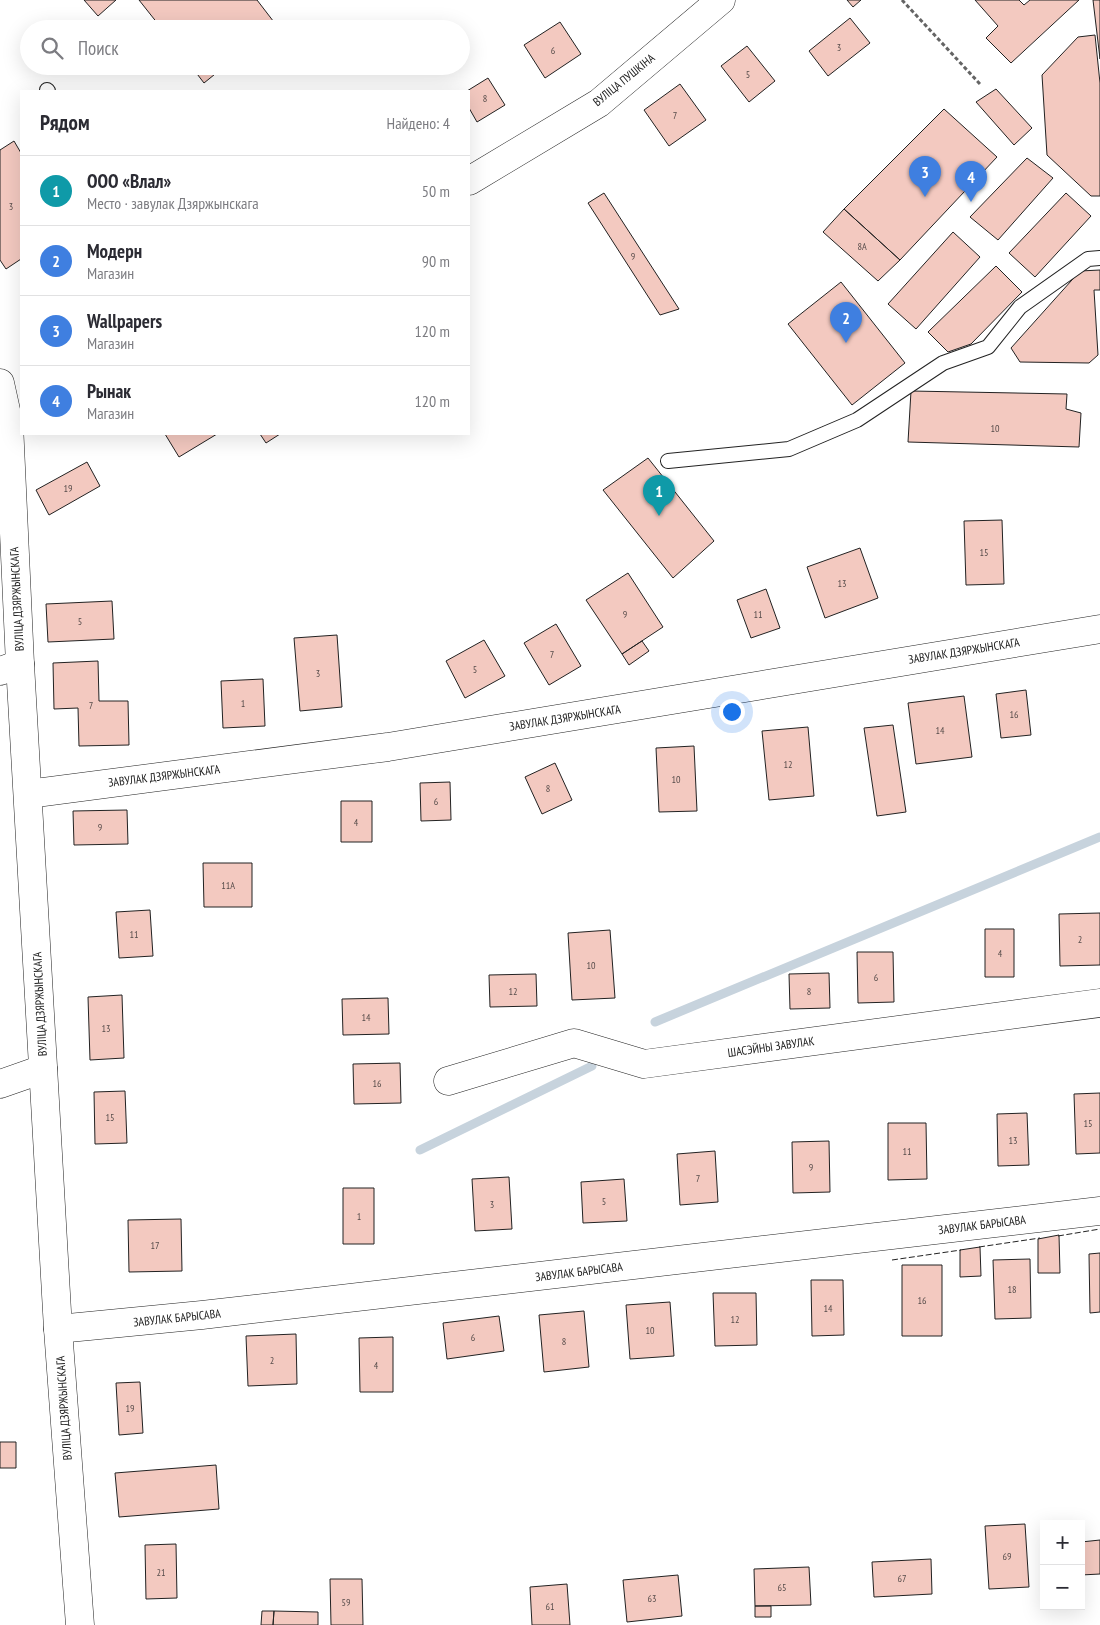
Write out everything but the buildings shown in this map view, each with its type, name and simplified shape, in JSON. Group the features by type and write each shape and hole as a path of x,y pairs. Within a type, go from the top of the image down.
{"street":[{"name":"ВУЛІЦА ПУШКІНА","path":"470,180 600,102 721,0"},
{"name":"ВУЛІЦА ДЗЯРЖЫНСКАГА","path":"0,383 15,422 10,668 28,794 58,1329 80,1625"},
{"name":"ЗАВУЛАК ДЗЯРЖЫНСКАГА","path":"28,794 388,747 1100,629"},
{"name":"ШАСЭЙНЫ ЗАВУЛАК","path":"448,1081 574,1043 644,1064 1100,1003"},
{"path":"0,1084 43,1069"},
{"name":"ЗАВУЛАК БАРЫСАВА","path":"58,1329 202,1316 1100,1211"}],"lane":[{"path":"668,461 789,450 858,420 943,363 988,347 1020,307 1088,258 1100,258"}],"path":[{"path":"902,0 980,84"}],"waterway":[{"path":"655,1022 1100,837"},
{"path":"420,1150 592,1066"}],"fence":[{"path":"1058,1236 1100,1229"},
{"path":"979,1247 1040,1238"},
{"path":"892,1260 961,1250"}],"place":[{"name":"Wallpapers","path":"925,197"},
{"name":"Рынак","path":"971,202"},
{"name":"Модерн","path":"846,343"},
{"name":"ООО «Влал»","path":"659,516"}]}
